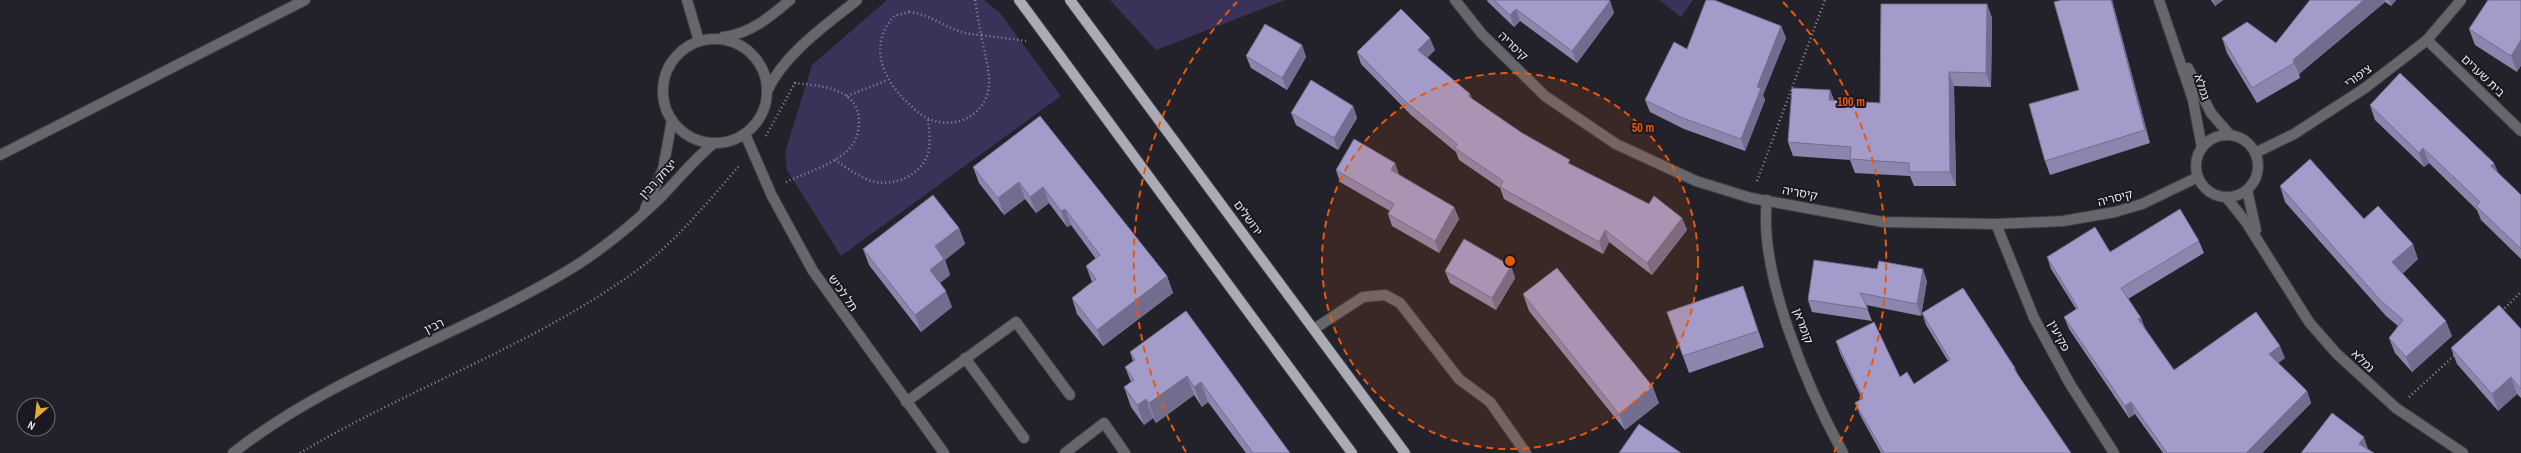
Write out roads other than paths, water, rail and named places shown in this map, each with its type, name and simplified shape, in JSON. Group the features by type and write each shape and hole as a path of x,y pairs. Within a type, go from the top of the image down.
{"main road":[{"path":"1019,0 1352,453"},
{"name":"ירושלים","path":"1070,0 1405,453"}],"street":[{"path":"0,155 305,0"},
{"path":"688,0 699,40"},
{"path":"790,0 754,28 740,36 699,40 679,53 665,74 663,98 672,120 690,137 714,143 730,141 745,134 761,115 767,91 772,80 809,40 857,0"},
{"name":"קיסריה","path":"1455,0 1482,34 1545,96 1616,144 1696,180 1752,198 1883,222 1996,224 2063,221 2114,212 2142,204 2198,177"},
{"name":"גמלא","path":"2159,0 2193,100 2202,148"},
{"name":"ציפורי","path":"2255,153 2294,134 2365,88 2427,40 2460,0"},
{"name":"גמלא","path":"2172,35 2211,113 2230,135"},
{"path":"715,38 739,44 753,54 765,76 767,91"},
{"name":"בית שערים","path":"2427,40 2521,131"},
{"name":"יצחק רבין","path":"642,214 662,169 672,120"},
{"name":"תל לכיש","path":"745,134 769,190 792,235 824,288 944,453"},
{"path":"2230,135 2245,141 2255,153 2258,163 2257,174 2247,190 2239,195 2226,197 2210,192 2198,177 2196,163 2202,148 2214,138 2230,135"},
{"name":"יצחק רבין","path":"642,214 694,159 714,143"},
{"name":"גמלא","path":"2247,190 2255,227 2270,263"},
{"name":"גמלא","path":"2226,197 2246,222 2270,263 2313,327 2352,369 2396,408 2463,453"},
{"name":"קומראן","path":"1767,200 1766,242 1781,305 1813,390 1843,453"},
{"name":"רבין","path":"233,453 265,429 317,399 502,307 577,265 621,234 642,214"},
{"name":"פקיעין","path":"1996,224 2034,318 2070,384 2114,453"},
{"path":"1314,329 1362,296 1385,295 1400,303 1459,378 1490,402 1526,453"},
{"path":"906,402 1016,322 1070,395"},
{"path":"965,358 1024,438"},
{"path":"1065,453 1104,423 1124,453"}]}
